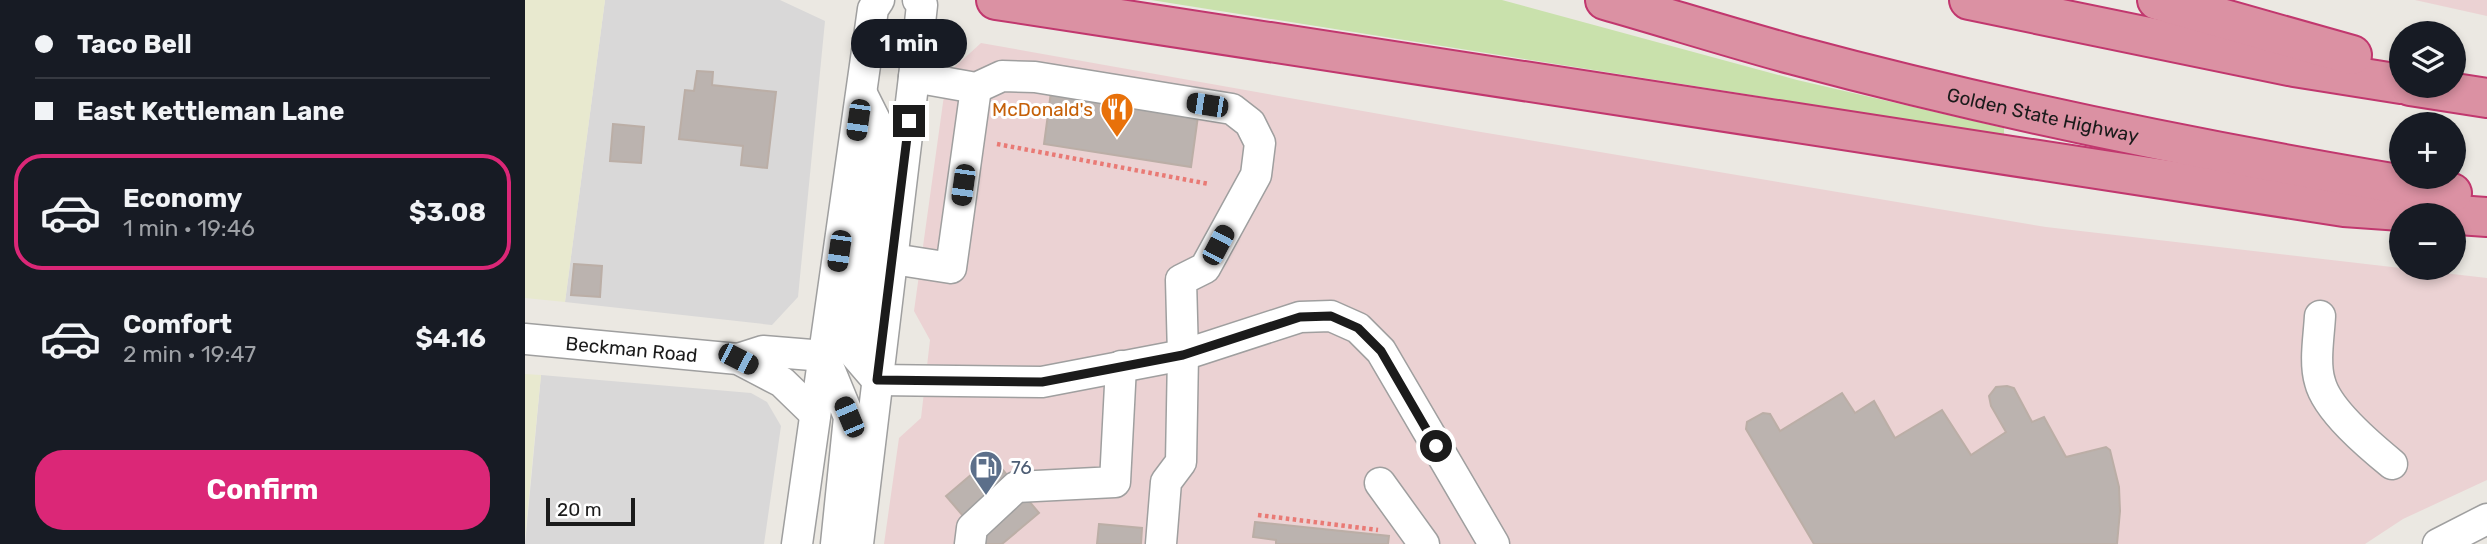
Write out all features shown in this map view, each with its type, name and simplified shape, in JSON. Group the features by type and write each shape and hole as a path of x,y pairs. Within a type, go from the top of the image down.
{"highway":[{"path":"996,0 2344,207 2487,217"},
{"name":"Golden State Highway","path":"1605,0 1794,55 2011,108 2216,151 2487,198"},
{"path":"1969,0 2294,67 2389,82"},
{"path":"2157,0 2389,66"},
{"path":"2466,87 2487,93"},
{"path":"2466,95 2487,98"}],"street":[{"path":"797,544 873,9 879,0"},
{"path":"858,544 922,5 918,0"},
{"path":"914,77 976,88 1002,76 1035,77 1232,109 1251,123 1260,143 1256,174 1205,268 1181,280 1181,462 1166,482 1161,544"},
{"path":"893,259 951,268 976,88"},
{"path":"862,94 880,130 852,351 877,380 1042,382 1183,355 1300,317 1331,316 1358,328 1381,351 1490,543"},
{"path":"2320,316 2319,381 2325,395 2349,425 2392,464"},
{"name":"Beckman Road","path":"525,338 738,359 782,383 815,414"},
{"name":"Beckman Road","path":"738,359 763,351 824,356"},
{"path":"824,356 849,417 836,544"},
{"path":"970,544 972,528 1016,487 1115,482 1121,366"},
{"path":"1387,492 1424,544"},
{"path":"2438,544 2487,519"}],"path":[{"path":"969,139 1209,184"},
{"path":"1258,515 1378,530 1387,492"}],"shaded area":[{"path":"605,0 780,0 825,21 798,297 772,325 565,302"},
{"path":"2415,0 2487,0 2487,16"},
{"path":"981,43 1475,131 2046,227 2389,267 2389,280 2466,280 2466,276 2487,278 2487,480 2403,519 2365,544 884,544 899,438 921,418 930,340 914,311 947,74"},
{"path":"541,375 751,393 767,402 781,426 764,544 525,544"}],"green space":[{"path":"525,0 605,0 565,302 525,298"},
{"path":"1151,0 1502,0 1797,80 2004,128 2004,135"},
{"path":"525,374 541,375 525,537"}],"building":[{"path":"697,71 713,72 712,85 776,92 767,168 741,165 743,146 679,139 685,90 694,91"},
{"path":"1051,92 1198,116 1191,167 1044,144"},
{"path":"613,124 644,127 641,163 610,161"},
{"path":"574,264 602,266 600,297 571,295"},
{"path":"1996,387 2014,388 2032,422 2044,417 2066,457 2106,447 2110,450 2119,487 2117,544 1814,544 1746,429 1747,422 1763,413 1770,414 1780,431 1842,393 1855,413 1874,401 1895,438 1942,410 1971,455 2006,432 1991,406 1989,396"},
{"path":"992,457 1039,513 1002,544 987,544 946,496"},
{"path":"1255,522 1389,536 1388,544 1276,544 1276,540 1253,537"},
{"path":"1099,524 1142,528 1141,544 1097,544"}],"place":[{"name":"McDonald's","path":"1117,139"},
{"name":"76","path":"986,497"}],"route":[{"path":"909,121 877,380 1042,382 1183,355 1300,317 1331,316 1358,328 1381,351 1436,446"}]}
